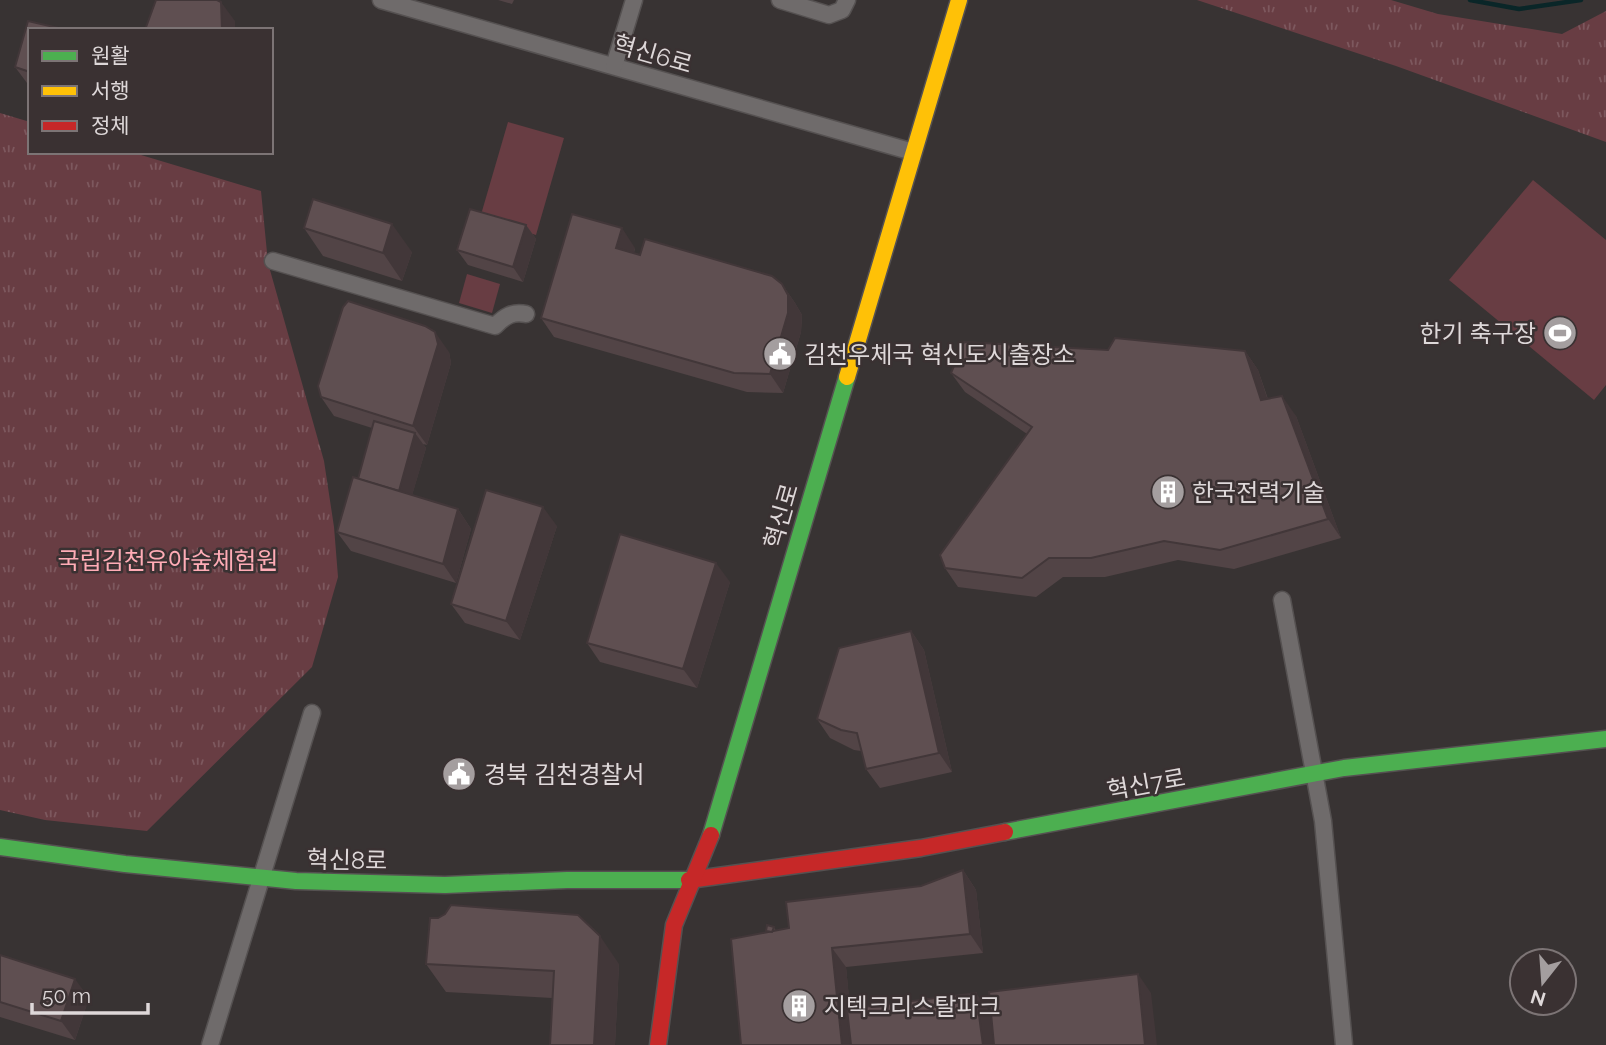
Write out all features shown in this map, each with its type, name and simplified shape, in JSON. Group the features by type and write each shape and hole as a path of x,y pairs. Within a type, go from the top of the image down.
{"street":[{"name":"혁신6로","path":"381,0 913,152"},
{"path":"614,66 634,0"},
{"path":"780,0 829,15 842,10 847,0"},
{"name":"혁신로","path":"658,1045 674,925 711,835 959,0"},
{"path":"273,261 495,327 508,315 517,312 526,314"},
{"path":"1282,600 1323,821 1344,1045"},
{"path":"210,1045 313,713"},
{"name":"혁신7로","path":"694,880 921,848 1315,773 1414,759 1606,739"},
{"name":"혁신8로","path":"0,847 261,880 445,885 567,880 694,880"}],"green space":[{"path":"1197,0 1391,0 1438,14 1562,34 1606,11 1606,142 1396,66"},
{"name":"국립김천유아숲체험원","path":"0,113 28,121 28,154 138,154 261,191 268,263 324,461 338,577 312,667 147,831 45,820 0,810"},
{"path":"508,122 564,138 536,235 480,218"},
{"name":"한기 축구장","path":"1533,180 1606,240 1606,385 1594,400 1449,280"},
{"path":"467,274 500,284 492,313 459,303"}],"building":[{"path":"156,0 221,2 222,28 146,28"},
{"path":"28,21 58,28 28,28 28,71 15,67"},
{"path":"313,199 392,224 383,253 304,228"},
{"path":"470,209 526,225 513,267 457,250"},
{"path":"572,214 622,228 616,248 640,255 645,239 772,276 782,284 788,295 788,313 770,374 734,373 541,318"},
{"path":"348,301 425,326 435,332 438,344 413,426 321,397 318,386 343,307"},
{"name":"한국전력기술","path":"1115,338 1245,351 1261,400 1282,396 1328,519 1220,550 1164,541 1091,558 1049,558 1022,578 945,568 940,555 1032,427 951,373 964,342 1108,350"},
{"path":"374,421 415,433 399,491 358,479"},
{"path":"353,477 458,509 443,564 337,532"},
{"path":"486,490 543,507 506,621 451,604"},
{"path":"620,534 716,563 683,669 587,643"},
{"path":"911,631 939,753 866,769 857,733 841,730 817,719 839,648"},
{"name":"지텍크리스탈파크","path":"963,870 970,934 832,948 842,1045 741,1045 731,939 789,928 786,902 921,886"},
{"path":"451,905 578,915 600,936 594,1045 550,1045 554,971 426,964 430,918 445,914"},
{"path":"767,925 774,927 772,932 766,931"},
{"path":"0,955 75,979 61,1021 0,1002"},
{"path":"1138,974 1145,1045 994,1045 989,992"},
{"path":"976,993 983,1045 851,1045 847,1009"}],"waterway":[{"path":"1470,0 1519,9 1581,0"}],"traffic: fast":[{"path":"711,835 847,377"},
{"path":"1005,832 1344,768 1606,739"},
{"path":"0,847 125,864 296,881 445,885 567,880 689,880"}],"traffic: slow":[{"path":"847,377 959,0"}],"traffic: jam":[{"path":"689,880 921,848 1005,832"},
{"path":"658,1045 674,925 711,835"}],"place":[{"name":"한기 축구장","path":"1560,333"},
{"name":"김천우체국 혁신도시출장소","path":"780,354"},
{"name":"한국전력기술","path":"1168,492"},
{"name":"경북 김천경찰서","path":"459,774"},
{"name":"지텍크리스탈파크","path":"799,1006"}]}
